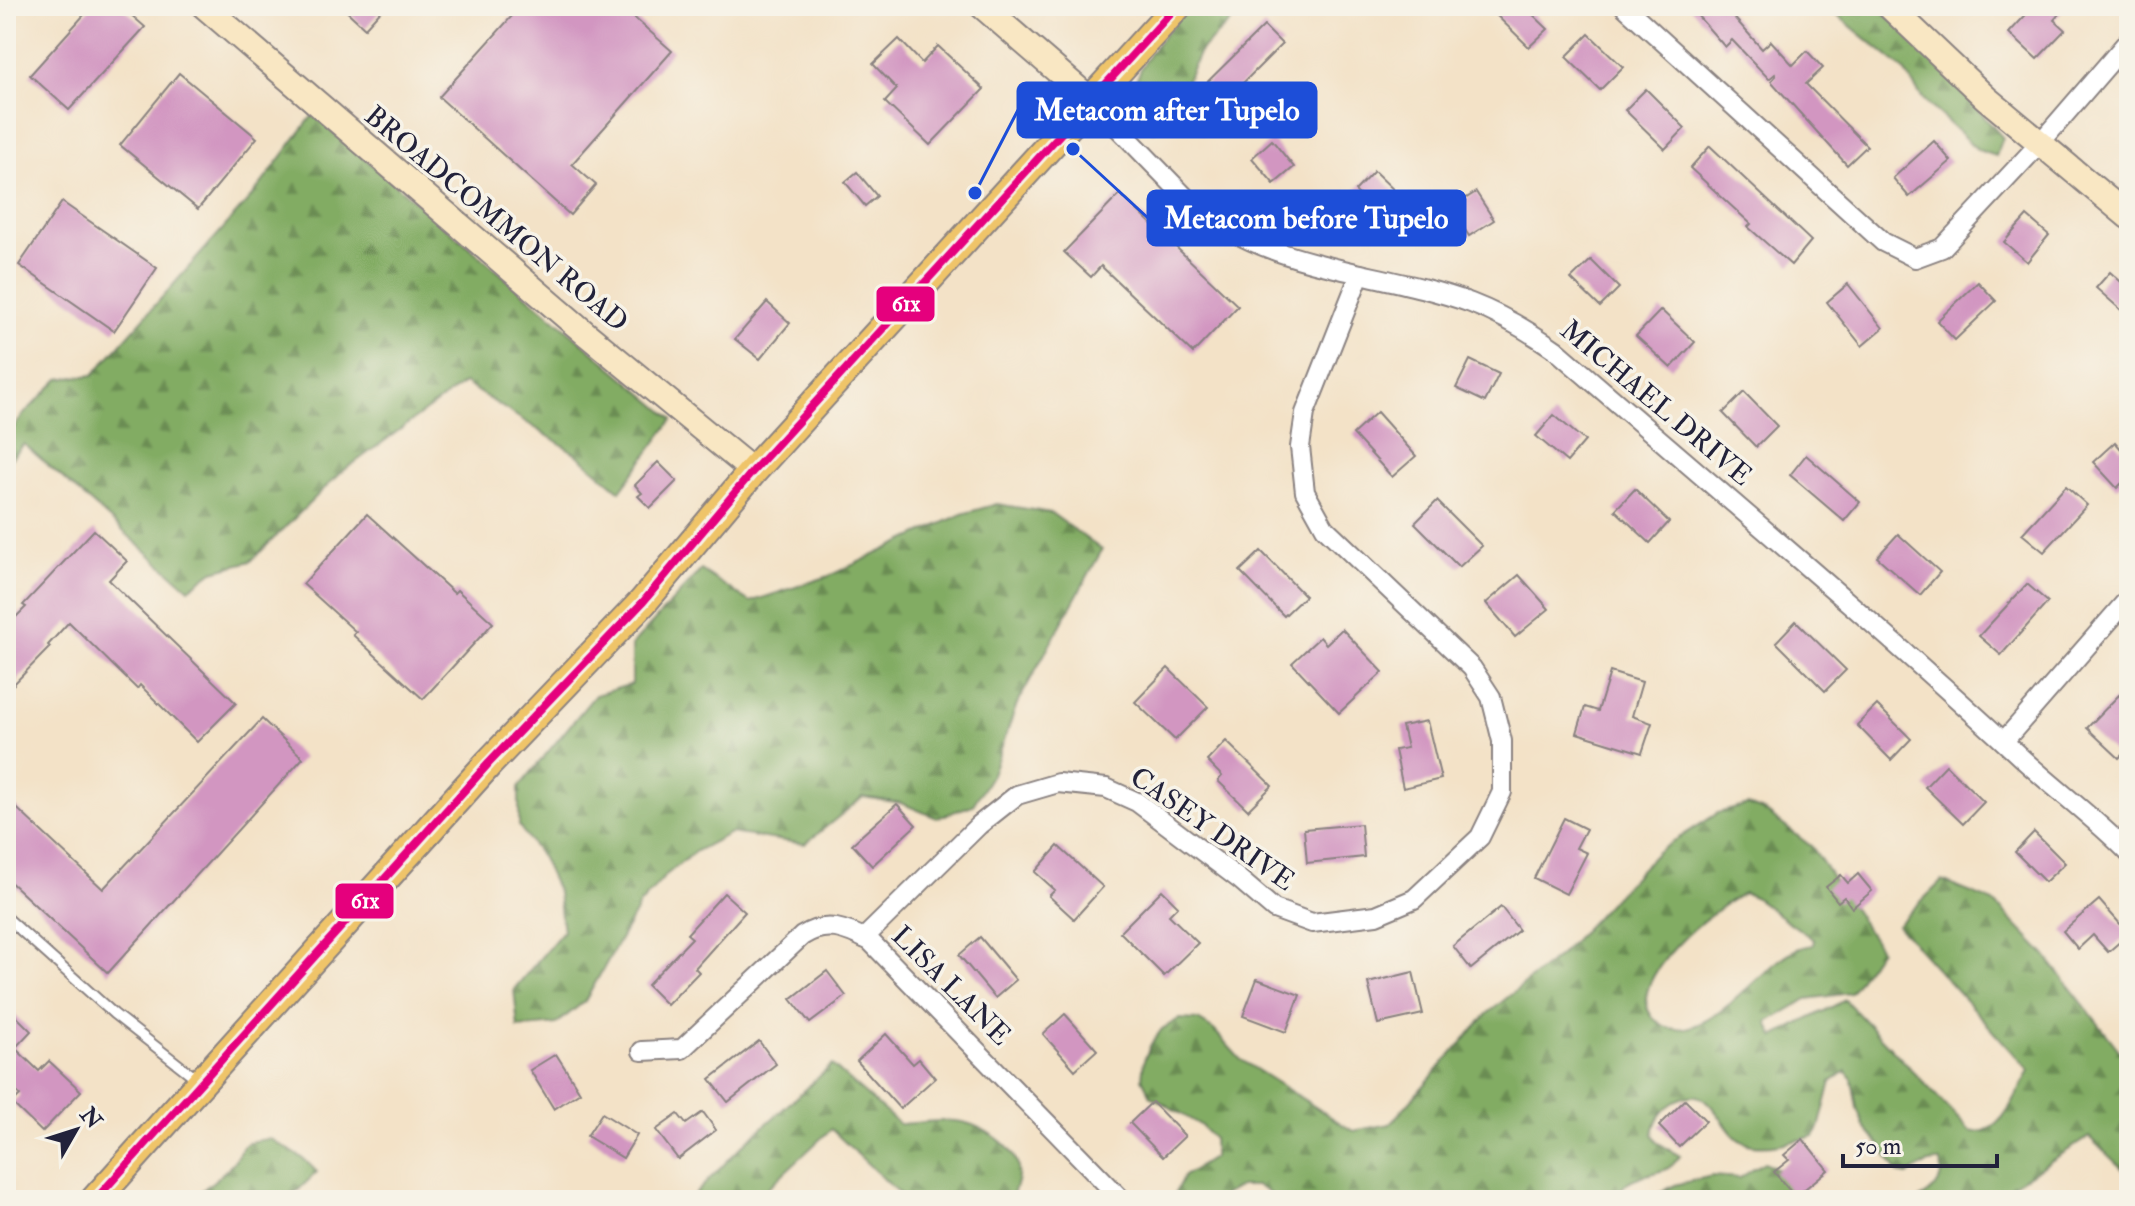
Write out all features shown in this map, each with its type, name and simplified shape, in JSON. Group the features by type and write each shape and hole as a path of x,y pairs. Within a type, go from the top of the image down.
{"main road":[{"path":"95,1200 203,1084 489,763 643,602 753,471 1177,6"}],"street":[{"name":"BROADCOMMON ROAD","path":"204,6 574,324 753,471"},
{"path":"982,6 1091,100"},
{"path":"1624,6 1883,242 1915,258 1942,248 2041,142 2129,40"},
{"path":"1889,6 1986,98 2129,217"},
{"name":"MICHAEL DRIVE","path":"1091,100 1206,216 1266,248 1469,303 1514,322 1556,350 2129,853"},
{"name":"CASEY DRIVE","path":"864,938 979,825 1017,795 1058,783 1106,788 1137,802 1274,909 1312,923 1376,915 1414,899 1480,837 1502,792 1502,741 1491,697 1472,668 1325,528 1305,492 1300,447 1305,413 1360,274"},
{"path":"2004,741 2129,598"},
{"name":"LISA LANE","path":"642,1051 682,1049 802,936 815,927 844,927 870,941 1122,1200"}],"lane":[{"path":"6,917 114,1014 203,1084"}],"green space":[{"path":"1190,6 1253,6 1241,12 1200,51 1169,120 1153,131 1132,101 1134,87 1153,49"},
{"path":"1826,6 1877,6 1937,63 2003,138 1996,156 1978,150 1924,100 1902,68"},
{"path":"313,115 673,419 620,491 575,453 464,383 339,474 251,561 213,571 189,589 24,444 6,464 6,439 22,416 59,379 93,375 253,195"},
{"path":"997,504 1051,513 1102,550 1017,704 992,774 973,805 937,818 901,803 863,797 805,844 730,833 696,851 666,875 640,904 585,1001 556,1024 518,1028 514,989 563,931 558,893 542,858 519,826 519,787 595,695 632,684 632,645 701,570 750,602 829,576 962,514"},
{"path":"1748,805 1766,812 1812,847 1880,949 1850,993 1807,999 1768,1022 1774,1037 1845,1000 1970,1131 1981,1132 1999,1121 2014,1101 2029,1070 1897,925 1942,881 1994,902 2045,955 2129,1063 2129,1175 2089,1137 1989,1200 1918,1200 1937,1185 1941,1162 1927,1164 1908,1175 1898,1173 1864,1126 1852,1079 1846,1071 1831,1082 1814,1136 1789,1142 1761,1146 1745,1143 1736,1137 1706,1101 1697,1096 1673,1103 1660,1116 1653,1134 1657,1142 1680,1156 1668,1168 1629,1181 1620,1192 1620,1200 1280,1200 1258,1186 1240,1186 1215,1200 1181,1200 1175,1192 1184,1176 1214,1157 1213,1138 1200,1125 1151,1096 1142,1078 1144,1060 1162,1029 1179,1019 1198,1020 1214,1030 1240,1059 1353,1131 1390,1124 1487,1014 1560,955 1657,852 1718,813","holes":["1744,893 1814,940 1813,945 1797,949 1781,959 1710,1018 1678,1029 1660,1023 1652,1016 1646,1001 1650,984 1661,965 1676,946 1714,913"]},
{"path":"832,1065 899,1124 956,1121 983,1130 1000,1141 1013,1155 1018,1168 1011,1200 906,1200 831,1129 755,1200 689,1200 742,1146"},
{"path":"271,1139 304,1159 317,1172 288,1200 190,1200 232,1164 245,1145"},
{"path":"1764,1162 1780,1172 1796,1200 1647,1200 1675,1185 1712,1176 1740,1178"}],"building":[{"path":"92,6 121,6 145,27 69,110 30,75"},
{"path":"341,6 385,6 365,28"},
{"path":"521,6 621,6 672,51 572,164 596,185 570,215 439,97"},
{"path":"1487,6 1524,6 1548,29 1529,47"},
{"path":"1689,6 1724,6 1762,49 1771,41 1793,65 1807,51 1823,68 1806,84 1867,146 1847,165 1771,81 1775,74 1769,79 1732,40 1725,47"},
{"path":"2034,6 2066,6 2054,20 2065,30 2037,59 2009,33"},
{"path":"1264,26 1282,44 1217,109 1222,114 1203,135 1177,112"},
{"path":"1589,34 1623,67 1600,90 1566,57"},
{"path":"899,39 922,63 938,46 984,89 930,145 885,102 897,89 873,64"},
{"path":"179,73 257,138 198,209 120,145"},
{"path":"1646,89 1685,128 1665,149 1625,110"},
{"path":"1272,140 1294,167 1274,184 1252,158"},
{"path":"1934,141 1951,161 1909,197 1893,178"},
{"path":"1710,146 1811,241 1791,265 1690,168"},
{"path":"1374,171 1398,194 1379,215 1355,191"},
{"path":"857,172 877,196 865,206 845,182"},
{"path":"1476,192 1494,220 1469,236 1451,208"},
{"path":"1120,194 1238,306 1193,353 1101,266 1091,277 1064,252"},
{"path":"62,202 157,268 114,331 19,265"},
{"path":"2027,216 2049,235 2027,262 2004,242"},
{"path":"1591,260 1619,288 1600,307 1571,279"},
{"path":"2110,272 2129,289 2129,317 2096,288"},
{"path":"1978,282 1996,301 1955,340 1937,321"},
{"path":"1848,284 1883,328 1862,346 1827,302"},
{"path":"767,302 790,323 760,359 735,339"},
{"path":"1661,310 1695,342 1671,368 1636,336"},
{"path":"1470,360 1499,374 1485,402 1456,388"},
{"path":"1744,392 1777,426 1756,447 1723,413"},
{"path":"1377,412 1416,456 1392,477 1353,434"},
{"path":"1554,415 1585,441 1567,462 1536,436"},
{"path":"2115,442 2121,449 2129,442 2129,476 2117,488 2093,462"},
{"path":"1806,455 1860,502 1844,521 1790,475"},
{"path":"658,462 677,481 650,508 638,496 642,493 635,485"},
{"path":"2066,486 2087,505 2044,552 2022,534"},
{"path":"1635,489 1669,522 1650,543 1615,510"},
{"path":"1437,501 1482,546 1459,567 1415,523"},
{"path":"367,514 454,593 457,590 493,623 423,699 303,584"},
{"path":"94,530 127,561 109,580 236,703 197,742 140,685 137,689 69,622 48,645 50,647 6,692 6,627"},
{"path":"1898,534 1940,572 1920,595 1877,557"},
{"path":"1261,551 1305,596 1284,616 1240,571"},
{"path":"1519,575 1549,609 1515,637 1486,603"},
{"path":"2027,584 2048,602 2001,655 1979,636"},
{"path":"1796,621 1846,670 1825,691 1776,642"},
{"path":"1342,629 1383,672 1339,713 1292,663 1320,637 1326,644"},
{"path":"1168,668 1208,707 1175,740 1135,702"},
{"path":"1610,672 1642,682 1632,716 1652,723 1642,753 1577,733 1585,707 1598,711"},
{"path":"2119,695 2129,705 2129,748 2119,758 2087,728"},
{"path":"1877,705 1911,739 1891,760 1857,725"},
{"path":"262,719 303,758 108,973 6,878 6,798 103,889"},
{"path":"1427,721 1441,779 1403,788 1395,750 1407,748 1402,726"},
{"path":"1226,741 1272,786 1248,810 1218,781 1222,776 1207,761"},
{"path":"1946,765 1984,802 1963,824 1925,787"},
{"path":"897,804 916,825 872,866 852,844"},
{"path":"1564,818 1586,829 1576,848 1587,853 1566,894 1534,878"},
{"path":"1361,824 1364,857 1307,863 1304,829"},
{"path":"2034,832 2065,863 2045,882 2015,852"},
{"path":"1058,846 1103,887 1074,919 1049,896 1055,890 1035,872"},
{"path":"1858,874 1872,891 1852,908 1844,897 1838,902 1826,887 1841,875 1848,883"},
{"path":"1162,890 1178,906 1169,915 1198,943 1164,976 1120,932"},
{"path":"724,893 745,912 695,968 699,972 667,1005 647,985 692,938 687,934"},
{"path":"2099,900 2129,934 2108,952 2093,935 2078,949 2063,931"},
{"path":"1501,907 1519,930 1471,969 1453,946"},
{"path":"980,937 1016,980 995,998 959,955"},
{"path":"827,971 846,996 810,1023 791,999"},
{"path":"1413,972 1423,1014 1378,1024 1368,983"},
{"path":"1257,979 1300,995 1286,1032 1243,1016"},
{"path":"6,1006 31,1031 15,1048 39,1071 49,1061 81,1091 42,1132 12,1103 20,1095 6,1082"},
{"path":"1065,1014 1097,1050 1075,1070 1043,1034"},
{"path":"886,1034 913,1064 919,1059 935,1078 900,1109 857,1061"},
{"path":"759,1041 776,1064 728,1102 710,1079"},
{"path":"556,1054 580,1092 554,1109 530,1070"},
{"path":"1685,1100 1706,1121 1679,1147 1659,1126"},
{"path":"1152,1102 1185,1136 1163,1157 1130,1123"},
{"path":"703,1112 716,1130 678,1159 656,1130 678,1114 686,1124"},
{"path":"602,1113 637,1135 623,1158 587,1136"},
{"path":"1803,1139 1828,1170 1795,1197 1774,1172 1789,1160 1784,1155"}],"transit line":[{"name":"61x","path":"95,1200 489,763 643,602 753,471 1177,6"}],"place":[{"name":"Metacom before Tupelo","path":"1073,149"},
{"name":"Metacom after Tupelo","path":"975,193"}]}
